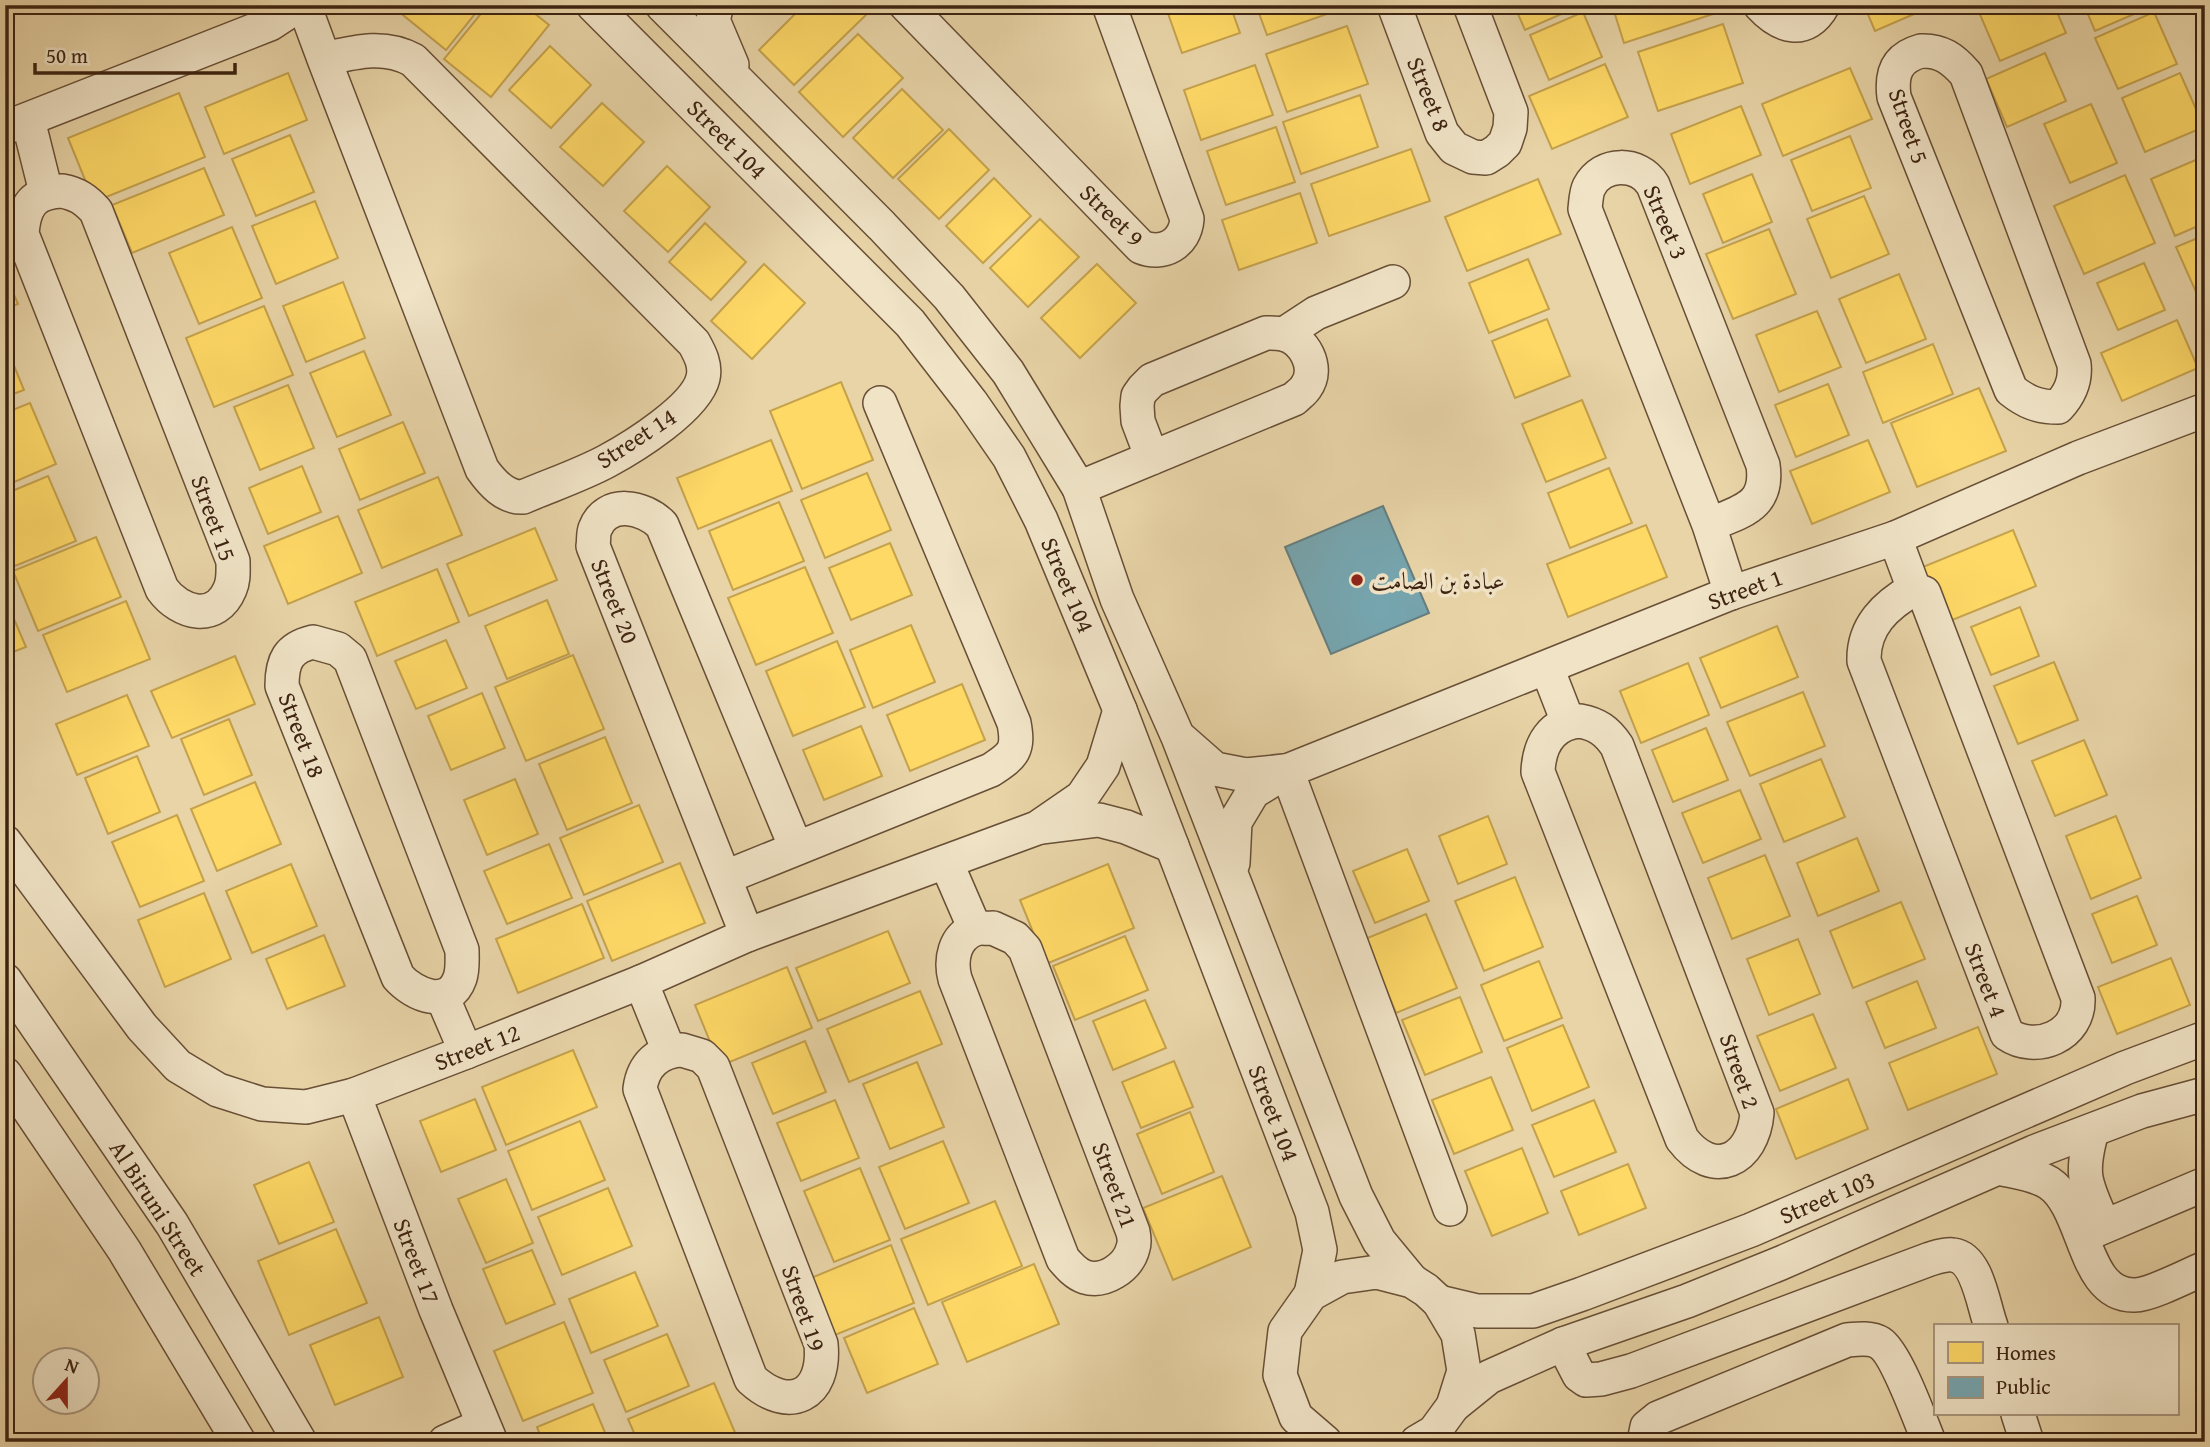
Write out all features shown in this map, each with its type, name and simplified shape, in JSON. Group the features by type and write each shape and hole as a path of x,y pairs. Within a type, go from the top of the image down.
{"street":[{"name":"Street 14","path":"302,5 482,470 491,481 510,495 523,497 606,461 640,440 685,406 701,385 704,376 704,366 694,343 413,60 396,52 368,49 324,59"},
{"path":"46,192 17,124 270,24 302,5"},
{"name":"Street 104","path":"593,5 910,323 971,402 1009,457 1041,520 1121,710 1312,1212 1320,1250 1311,1294"},
{"name":"Street 104","path":"663,5 949,297 1013,381 1079,488 1117,600 1178,737 1356,1196 1379,1241 1412,1281"},
{"path":"717,5 713,20 740,83"},
{"name":"Street 9","path":"906,5 1141,247 1160,251 1175,244 1186,227 1187,219 1109,5"},
{"name":"Street 8","path":"1394,5 1442,133 1454,148 1472,157 1486,158 1505,143 1511,112 1470,5"},
{"path":"1760,5 1780,23 1791,25 1807,23 1823,5"},
{"name":"Street 5","path":"1913,53 1941,53 1956,62 1965,74 2074,364 2076,376 2058,407 2032,404 2011,390 1894,97 1894,73 1905,58 1913,53"},
{"name":"Street 3","path":"1709,525 1751,507 1764,487 1763,465 1653,184 1641,171 1632,167 1608,170 1598,176 1589,187 1585,208 1709,525 1731,593"},
{"name":"Street 15","path":"46,192 74,193 85,199 96,211 233,561 233,579 229,592 221,602 206,611 179,607 162,589 22,234 23,215 33,201 46,192"},
{"path":"844,257 870,252 881,236 882,226"},
{"path":"1284,334 1316,313 1393,282"},
{"path":"1079,488 1152,458 1294,399 1307,386 1311,376 1311,364 1306,351 1297,341 1284,334 1266,333 1152,380 1138,396 1137,406 1138,421 1152,458"},
{"path":"971,402 986,384 1002,379 1013,381"},
{"path":"726,877 991,770 1007,760 1015,750 1017,738 1014,723 880,403"},
{"path":"2058,407 2078,457"},
{"name":"Street 1","path":"1232,872 1235,822 1254,792 1287,771 1731,593 1895,538 2078,457 2205,410"},
{"name":"Street 20","path":"747,935 593,546 595,530 600,520 618,509 643,510 654,516 662,525 796,848"},
{"name":"Street 4","path":"1895,538 1914,589 1924,593 2078,998 2075,1020 2057,1037 2034,1042 2016,1040 2007,1034 1864,661 1864,647 1880,613 1914,589"},
{"name":"Street 18","path":"313,642 325,644 338,649 350,659 462,950 460,978 455,988 442,996 432,998 422,995 405,985 398,977 332,813 282,686 282,672 286,660 301,645 313,642"},
{"path":"1547,668 1569,722"},
{"name":"Street 12","path":"1037,828 1082,797 1103,766 1121,710"},
{"name":"Street 2","path":"1569,722 1590,723 1609,735 1626,771 1757,1113 1753,1136 1737,1157 1718,1162 1708,1160 1697,1154 1682,1139 1538,772 1538,759 1549,734 1569,722"},
{"name":"Street 1","path":"1178,737 1215,769 1246,775 1287,771"},
{"path":"1287,771 1450,1209"},
{"name":"Street 12","path":"5,842 142,1027 178,1066 218,1090 262,1104 306,1107 354,1095 641,982 747,935 1037,828 1099,820 1126,827 1172,846"},
{"path":"946,862 975,929"},
{"name":"Street 21","path":"993,928 1004,932 1026,948 1133,1232 1134,1246 1131,1255 1123,1266 1111,1275 1085,1277 1063,1259 1058,1247 955,979 951,963 959,941 975,929 993,928"},
{"name":"Al Biruni Street","path":"5,980 172,1224 296,1435"},
{"path":"641,982 669,1051"},
{"path":"442,996 466,1052"},
{"name":"Street 103","path":"1439,1302 1477,1311 1532,1311 1582,1294 1751,1230 2125,1068 2205,1038"},
{"name":"Street 19","path":"669,1051 694,1053 702,1056 713,1067 821,1345 822,1359 816,1383 801,1395 790,1398 776,1397 751,1379 746,1367 640,1089 641,1078 647,1067 653,1060 669,1051"},
{"path":"5,1074 124,1250 239,1442"},
{"name":"Street 103","path":"1434,1430 1489,1377 1563,1344 1687,1301 1781,1263 2092,1130 2142,1111 2205,1094"},
{"name":"Street 17","path":"354,1095 487,1434 445,1442"},
{"path":"2092,1130 2084,1159 2085,1177 2093,1231 2092,1261 2103,1281 2116,1293 2138,1296 2205,1268"},
{"path":"1998,1168 2031,1175 2050,1184 2093,1231"},
{"path":"2093,1231 2205,1184"},
{"path":"1563,1344 1579,1375 1586,1380 1601,1379 1631,1371 1930,1259 1954,1255 1965,1260 1975,1270 1990,1324"},
{"path":"1325,1442 1296,1417 1280,1375 1286,1331 1311,1294 1342,1277 1377,1272 1412,1281 1439,1302 1458,1334 1464,1371 1434,1430"},
{"path":"1644,1442 1647,1427 1658,1418 1847,1340 1864,1339 1880,1343 1893,1359 1930,1442"},
{"path":"205,1385 220,1392 231,1393 246,1381 252,1363"},
{"path":"2019,1416 2027,1442"},
{"path":"248,1442 252,1433 264,1424 296,1435"}],"building: Homes":[{"path":"411,5 482,5 446,50 403,15"},
{"path":"488,5 524,5 549,25 491,97 444,59"},
{"path":"804,5 864,5 870,11 794,85 759,50"},
{"path":"1165,5 1230,5 1240,33 1182,53"},
{"path":"1256,5 1330,5 1333,12 1267,35"},
{"path":"1514,5 1582,5 1525,30"},
{"path":"1612,5 1711,5 1713,14 1624,43"},
{"path":"1864,5 1935,5 1875,31"},
{"path":"1989,5 2054,5 2066,33 2000,61 1978,10"},
{"path":"2084,5 2155,5 2095,31"},
{"path":"1583,12 1602,57 1549,80 1530,35"},
{"path":"2154,12 2177,64 2118,89 2095,38"},
{"path":"1723,24 1743,83 1658,111 1638,52"},
{"path":"1347,26 1368,84 1287,112 1266,54"},
{"path":"858,34 903,78 843,137 799,92"},
{"path":"550,46 591,85 551,128 509,90"},
{"path":"2045,53 2066,101 2007,127 1986,79"},
{"path":"1605,64 1628,117 1552,149 1529,96"},
{"path":"1255,65 1273,115 1201,140 1184,90"},
{"path":"1850,68 1872,119 1783,156 1762,104"},
{"path":"288,73 307,120 224,154 205,107"},
{"path":"2180,73 2204,127 2145,152 2122,98"},
{"path":"902,89 943,130 893,178 853,138"},
{"path":"179,93 205,157 94,202 68,138"},
{"path":"1360,95 1378,147 1301,174 1283,122"},
{"path":"602,103 644,142 603,186 560,147"},
{"path":"2091,104 2117,163 2070,183 2044,124"},
{"path":"1741,106 1761,155 1690,184 1671,134"},
{"path":"1276,127 1295,182 1226,205 1207,151"},
{"path":"949,129 989,170 939,219 898,179"},
{"path":"290,135 314,192 256,216 232,159"},
{"path":"1850,136 1871,188 1812,211 1791,160"},
{"path":"1411,149 1430,201 1329,236 1311,184"},
{"path":"2205,156 2205,223 2175,236 2151,179"},
{"path":"667,166 710,207 668,252 624,211"},
{"path":"204,168 224,215 132,253 112,205"},
{"path":"1752,174 1772,222 1723,243 1703,194"},
{"path":"2125,175 2155,243 2084,274 2054,206"},
{"path":"994,178 1031,216 983,263 946,226"},
{"path":"1538,179 1561,234 1467,271 1445,217"},
{"path":"1300,193 1317,243 1239,270 1222,220"},
{"path":"1864,196 1889,254 1831,278 1807,219"},
{"path":"315,201 338,258 276,284 252,226"},
{"path":"1040,219 1079,257 1028,307 990,268"},
{"path":"705,223 746,262 711,300 669,262"},
{"path":"232,227 262,298 199,324 169,253"},
{"path":"1769,229 1796,294 1733,319 1706,254"},
{"path":"2205,235 2205,309 2204,310 2176,247"},
{"path":"1528,259 1549,309 1489,333 1469,283"},
{"path":"2144,263 2165,310 2118,330 2097,283"},
{"path":"764,264 805,303 752,359 711,321"},
{"path":"1097,264 1136,303 1080,358 1041,318"},
{"path":"5,274 18,304 5,309"},
{"path":"1899,274 1926,339 1866,363 1839,299"},
{"path":"343,282 365,338 306,362 283,306"},
{"path":"264,306 293,375 214,407 186,338"},
{"path":"1817,311 1841,367 1779,392 1756,335"},
{"path":"1547,319 1570,376 1515,398 1492,341"},
{"path":"2177,320 2198,368 2122,401 2101,353"},
{"path":"5,344 24,390 5,397"},
{"path":"1933,344 1953,394 1883,423 1863,372"},
{"path":"364,351 391,415 337,437 310,373"},
{"path":"841,382 873,460 802,489 770,411"},
{"path":"1828,384 1849,435 1796,457 1775,405"},
{"path":"288,385 314,448 260,470 234,407"},
{"path":"1979,388 2006,451 1917,487 1891,423"},
{"path":"1582,400 1606,458 1546,482 1522,424"},
{"path":"30,403 56,464 5,486 5,413"},
{"path":"403,422 425,473 360,500 339,449"},
{"path":"771,440 792,491 698,529 677,478"},
{"path":"1868,440 1890,492 1812,524 1790,471"},
{"path":"302,466 321,512 268,534 249,488"},
{"path":"1609,468 1632,523 1570,548 1548,493"},
{"path":"867,473 891,530 825,558 801,500"},
{"path":"48,476 76,541 15,566 5,542 5,494"},
{"path":"438,477 462,535 382,568 358,510"},
{"path":"779,502 804,561 733,590 709,531"},
{"path":"338,516 362,573 288,604 264,546"},
{"path":"1646,525 1667,577 1568,617 1547,564"},
{"path":"535,528 557,580 469,616 447,564"},
{"path":"2013,530 2036,586 1940,625 1918,569"},
{"path":"96,537 121,597 38,631 13,571"},
{"path":"890,543 912,595 851,620 829,568"},
{"path":"805,567 833,633 756,665 728,598"},
{"path":"437,569 459,622 377,656 355,602"},
{"path":"5,598 26,647 5,655"},
{"path":"547,600 569,654 507,679 485,626"},
{"path":"126,601 150,659 67,692 43,635"},
{"path":"2020,607 2039,656 1991,675 1971,627"},
{"path":"911,625 935,682 873,708 850,650"},
{"path":"1777,626 1798,677 1721,708 1700,658"},
{"path":"446,640 467,688 416,709 395,661"},
{"path":"837,641 865,707 793,736 766,671"},
{"path":"573,655 604,729 526,761 495,687"},
{"path":"235,656 255,704 172,738 151,691"},
{"path":"2054,662 2078,720 2018,744 1994,686"},
{"path":"1688,663 1709,715 1641,743 1620,691"},
{"path":"962,684 985,740 910,771 887,715"},
{"path":"1803,692 1825,746 1750,776 1727,722"},
{"path":"482,693 505,748 451,770 428,716"},
{"path":"127,695 149,746 77,775 56,724"},
{"path":"229,719 252,775 204,795 181,739"},
{"path":"861,726 882,776 824,800 803,750"},
{"path":"1706,728 1728,780 1673,802 1652,750"},
{"path":"605,737 632,803 567,830 539,764"},
{"path":"2084,740 2107,795 2055,816 2032,761"},
{"path":"137,756 160,812 108,834 85,778"},
{"path":"1821,759 1845,817 1784,842 1760,784"},
{"path":"515,779 538,834 487,855 464,800"},
{"path":"255,782 281,844 217,871 191,809"},
{"path":"1740,790 1761,839 1703,863 1682,813"},
{"path":"639,805 663,862 584,895 560,838"},
{"path":"177,815 204,881 140,907 112,842"},
{"path":"1488,816 1507,864 1458,884 1439,836"},
{"path":"2116,816 2141,878 2091,899 2066,836"},
{"path":"1857,838 1879,891 1818,916 1797,863"},
{"path":"549,844 572,898 507,924 484,871"},
{"path":"1407,849 1429,901 1375,923 1353,871"},
{"path":"1765,855 1790,916 1732,939 1708,878"},
{"path":"680,863 705,923 612,961 587,901"},
{"path":"291,864 317,926 252,953 226,891"},
{"path":"1108,864 1134,928 1046,964 1020,900"},
{"path":"1515,877 1543,947 1484,971 1455,901"},
{"path":"204,893 231,959 165,987 138,920"},
{"path":"2137,896 2157,945 2112,963 2092,914"},
{"path":"1901,902 1925,959 1853,988 1830,931"},
{"path":"582,904 604,958 518,993 496,939"},
{"path":"1426,914 1457,988 1396,1013 1365,939"},
{"path":"888,931 910,983 818,1021 796,968"},
{"path":"324,935 345,986 287,1009 266,959"},
{"path":"1125,936 1148,990 1075,1020 1053,966"},
{"path":"1798,939 1820,994 1769,1015 1747,959"},
{"path":"2171,958 2190,1005 2117,1034 2098,987"},
{"path":"1539,961 1562,1018 1504,1041 1481,985"},
{"path":"787,967 812,1028 720,1066 695,1005"},
{"path":"1917,981 1936,1028 1885,1048 1866,1002"},
{"path":"920,991 942,1044 849,1082 827,1029"},
{"path":"1460,997 1482,1052 1425,1075 1402,1020"},
{"path":"1145,1000 1166,1048 1113,1070 1093,1021"},
{"path":"1813,1014 1836,1068 1780,1091 1757,1036"},
{"path":"1563,1025 1589,1087 1532,1111 1507,1048"},
{"path":"1978,1027 1997,1074 1908,1110 1889,1063"},
{"path":"805,1041 826,1092 773,1114 752,1063"},
{"path":"573,1050 597,1107 506,1145 482,1087"},
{"path":"1174,1061 1193,1107 1141,1128 1122,1082"},
{"path":"917,1062 944,1127 890,1149 863,1084"},
{"path":"1491,1077 1513,1130 1454,1154 1432,1100"},
{"path":"1848,1079 1868,1129 1796,1159 1776,1109"},
{"path":"475,1099 496,1150 441,1172 420,1121"},
{"path":"835,1100 859,1158 801,1181 777,1123"},
{"path":"1594,1100 1616,1152 1554,1177 1532,1125"},
{"path":"1190,1112 1214,1172 1162,1194 1137,1134"},
{"path":"580,1121 605,1180 532,1210 508,1151"},
{"path":"943,1141 969,1203 905,1229 879,1167"},
{"path":"1522,1148 1548,1213 1492,1236 1465,1171"},
{"path":"309,1162 334,1222 279,1244 254,1185"},
{"path":"1628,1164 1646,1208 1579,1235 1561,1191"},
{"path":"860,1168 890,1240 834,1262 804,1191"},
{"path":"1222,1176 1251,1247 1173,1280 1143,1208"},
{"path":"506,1179 533,1243 486,1263 458,1199"},
{"path":"608,1188 632,1246 562,1275 538,1217"},
{"path":"995,1201 1022,1266 928,1305 901,1239"},
{"path":"336,1229 367,1303 289,1335 258,1261"},
{"path":"891,1245 914,1303 835,1335 811,1278"},
{"path":"532,1250 555,1304 506,1324 483,1269"},
{"path":"1034,1264 1059,1324 967,1362 942,1302"},
{"path":"635,1272 658,1326 591,1353 569,1299"},
{"path":"914,1308 938,1364 867,1393 844,1338"},
{"path":"379,1317 403,1377 335,1405 310,1345"},
{"path":"564,1322 593,1393 523,1421 494,1351"},
{"path":"667,1334 689,1386 626,1412 604,1360"},
{"path":"714,1383 739,1442 638,1442 628,1419"},
{"path":"593,1404 609,1442 543,1442 537,1427"}],"building: Public":[{"name":"عبادة بن الصامت","path":"1383,506 1429,613 1331,654 1285,547"}],"place":[{"name":"عبادة بن الصامت","path":"1357,580"}]}
